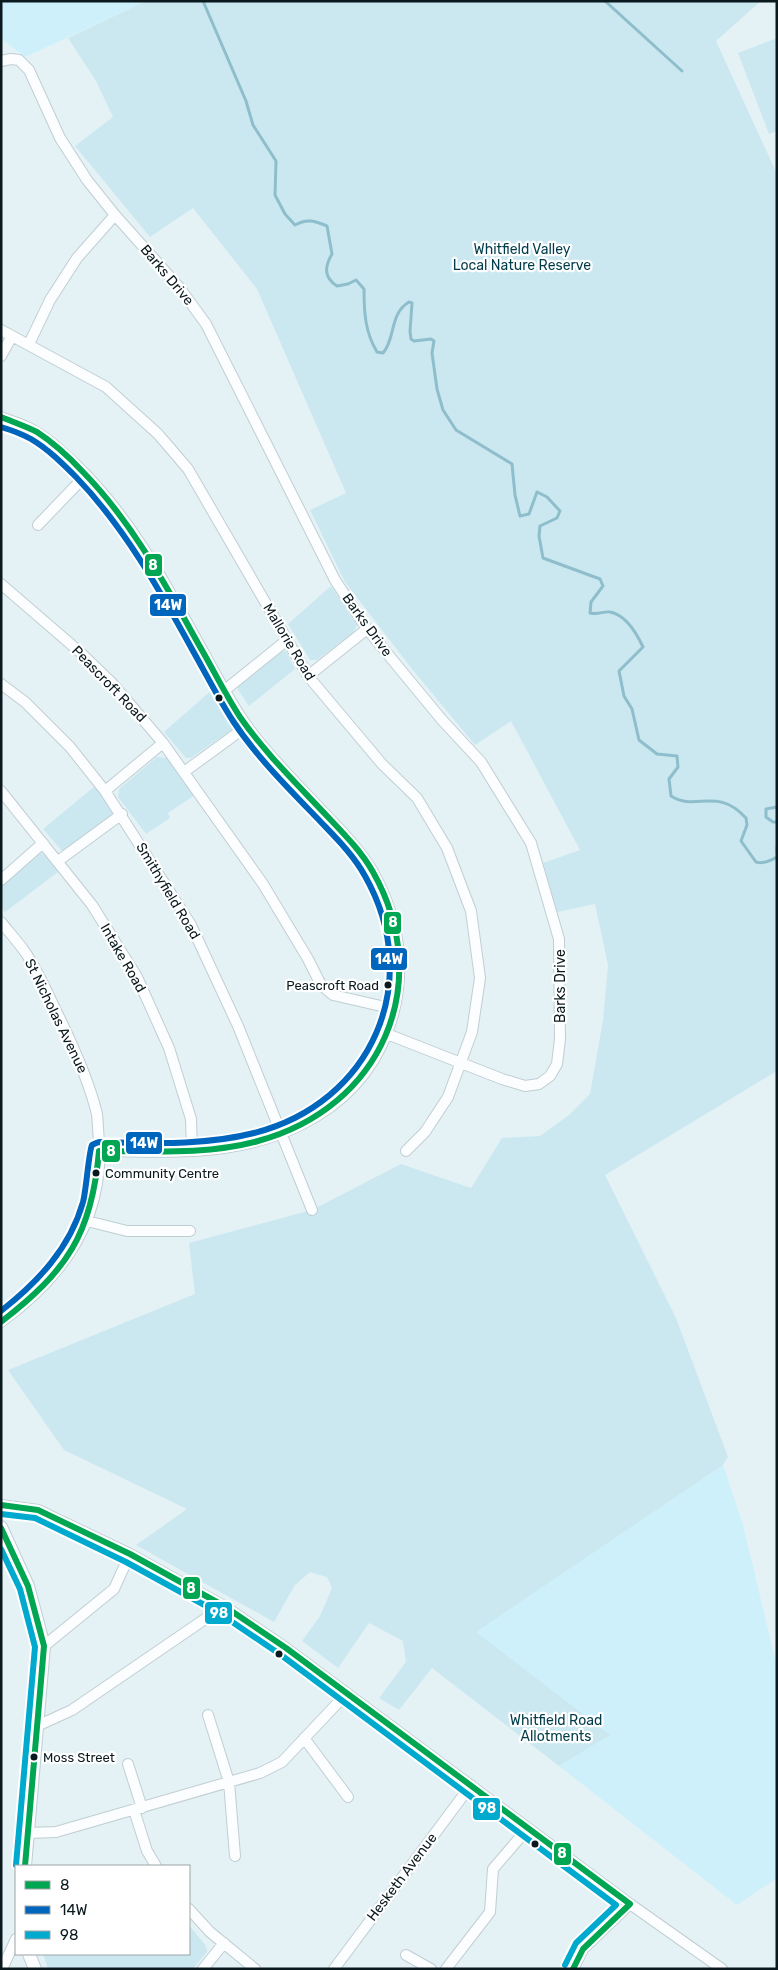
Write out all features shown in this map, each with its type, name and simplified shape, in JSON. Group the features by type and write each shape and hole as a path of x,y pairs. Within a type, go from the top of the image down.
{"street":[{"name":"Barks Drive","path":"1,60 11,58 19,60 29,70 60,138 87,180 115,215 179,287 206,324 335,580 367,629 442,720 481,762 531,843 559,939 560,1039 557,1064 550,1076 539,1084 525,1086 502,1080 387,1034"},
{"path":"29,344 50,300 76,258 115,215"},
{"path":"1,330 12,336 1,356"},
{"name":"Mallorie Road","path":"12,336 106,387 158,434 188,469 308,676 382,764 417,798 447,848 471,910 480,978 472,1032 448,1097 425,1132 406,1151"},
{"path":"1,418 27,427 52,442 86,475 119,513 141,543 247,726 276,761 356,846 386,898 397,936 400,968 398,996 387,1034 372,1063 358,1082 337,1102 309,1122 256,1142 192,1151 99,1151"},
{"path":"38,525 86,475"},
{"name":"Peascroft Road","path":"1,584 74,647 111,682 163,743 263,884 308,959 321,985 333,995 394,1009"},
{"path":"308,676 367,629"},
{"path":"225,690 287,640"},
{"name":"Smithyfield Road","path":"1,684 24,702 70,747 105,790 191,925 238,1026 283,1133 312,1210"},
{"path":"184,772 247,726"},
{"path":"105,790 163,743"},
{"name":"Intake Road","path":"1,791 92,905 137,977 169,1048 191,1119 192,1151"},
{"path":"58,861 122,814"},
{"path":"1,880 43,843"},
{"name":"St Nicholas Avenue","path":"1,922 26,952 82,1066 97,1116 99,1151 96,1190 87,1221 77,1242 56,1273 26,1304 1,1322"},
{"path":"87,1221 127,1231 190,1231"},
{"path":"1,1505 38,1510 130,1554 224,1606 286,1648 630,1904 722,1969"},
{"path":"1,1527 28,1586 44,1646 25,1865"},
{"path":"44,1646 114,1588 130,1554"},
{"path":"37,1726 72,1710 224,1606"},
{"path":"28,1833 56,1832 260,1773 282,1762 347,1693"},
{"path":"208,1714 229,1782 235,1856"},
{"path":"304,1738 348,1797"},
{"path":"128,1764 147,1851 155,1865"},
{"name":"Hesketh Avenue","path":"334,1969 471,1785"},
{"path":"446,1969 490,1912 493,1869 528,1828"},
{"path":"573,1969 583,1949 630,1904"},
{"path":"190,1910 210,1932 255,1969"},
{"path":"2,1969 15,1941"},
{"path":"203,1969 224,1944"},
{"path":"28,1955 35,1969"},
{"path":"406,1955 431,1969"}],"shaded area":[{"path":"1,1 146,1 25,57 1,38"},
{"path":"723,1465 743,1525 777,1667 777,1878 737,1905 559,1766 608,1736 475,1632"}],"green space":[{"name":"Whitfield Valley Local Nature Reserve","path":"146,1 761,1 716,41 777,174 777,1071 605,1175 676,1318 728,1457 723,1465 476,1632 610,1735 559,1766 432,1668 399,1710 379,1698 406,1662 403,1641 369,1623 338,1668 302,1641 320,1616 332,1588 327,1577 310,1572 295,1585 274,1622 136,1545 187,1509 64,1450 8,1370 195,1294 189,1243 312,1210 401,1164 471,1188 502,1138 540,1136 569,1115 590,1094 603,1020 608,965 595,904 557,912 543,863 580,850 511,721 475,745 412,669 345,582 310,510 346,493 257,289 193,208 150,237 75,146 113,117 96,81 68,38"},
{"path":"777,38 777,131 769,134 738,53"},
{"path":"331,586 357,625 354,632 317,660 310,660 288,624"},
{"path":"286,651 295,669 249,706 238,690 238,685 277,652"},
{"path":"214,688 237,724 191,758 186,758 164,732"},
{"path":"157,757 168,758 195,795 168,813 170,818 146,834 118,797 119,789"},
{"path":"95,786 113,810 113,815 62,851 43,829"},
{"path":"40,853 45,854 58,872 5,912 1,907 1,885"},
{"path":"190,1926 206,1946 207,1952 193,1969 48,1969 43,1955 190,1955"}],"waterway":[{"path":"203,1 246,101 253,125 276,161 275,195 285,214 295,225 311,221 327,226 332,254 327,267 327,275 332,283 337,286 356,280 364,289 366,322 377,352 383,353 387,347 398,313 409,302 412,303 411,339 414,341 431,339 434,341 432,353 437,389 443,410 456,430 512,464 515,495 520,516 529,514 537,492 547,497 560,511 557,518 540,526 539,536 543,558 600,579 603,586 591,602 590,613 610,612 616,614 626,621 638,636 643,647 619,671 624,696 632,709 639,740 657,754 677,756 678,767 669,779 671,796 689,802 716,801 726,803 746,818 747,825 741,841 756,862 766,862 777,857"},
{"path":"605,1 682,71"},
{"path":"777,807 766,809 766,817 773,822 777,822"},
{"path":"777,847 777,853"}],"transit line":[{"name":"8","path":"1,417 37,432 55,446 101,491 117,512 147,554 240,717 271,756 346,836 368,864 391,914 399,957 397,998 385,1036 365,1071 337,1101 301,1125 258,1141 199,1150 99,1151 90,1206 72,1248 43,1285 1,1322"},
{"name":"14W","path":"1,427 28,437 60,461 94,497 126,538 154,582 222,704 242,734 272,771 355,860 365,876 382,916 390,957 387,996 376,1033 357,1066 330,1095 295,1118 254,1133 235,1137 196,1142 99,1142 92,1145 83,1202 70,1234 40,1276 1,1311"},
{"name":"8","path":"1,1505 38,1510 130,1554 224,1606 286,1648 630,1904 583,1949 573,1969"},
{"name":"98","path":"1,1514 35,1518 126,1562 219,1613 281,1655 616,1905 576,1943 565,1965"},
{"name":"8","path":"1,1528 28,1586 44,1646 25,1865"},
{"name":"98","path":"1,1549 20,1589 35,1647 16,1865"}],"place":[{"name":"Peascroft Road","path":"388,985"},
{"name":"Community Centre","path":"96,1173"},
{"name":"Moss Street","path":"34,1757"}],"park label":[{"name":"Whitfield Road Allotments","path":"556,1728"}]}
